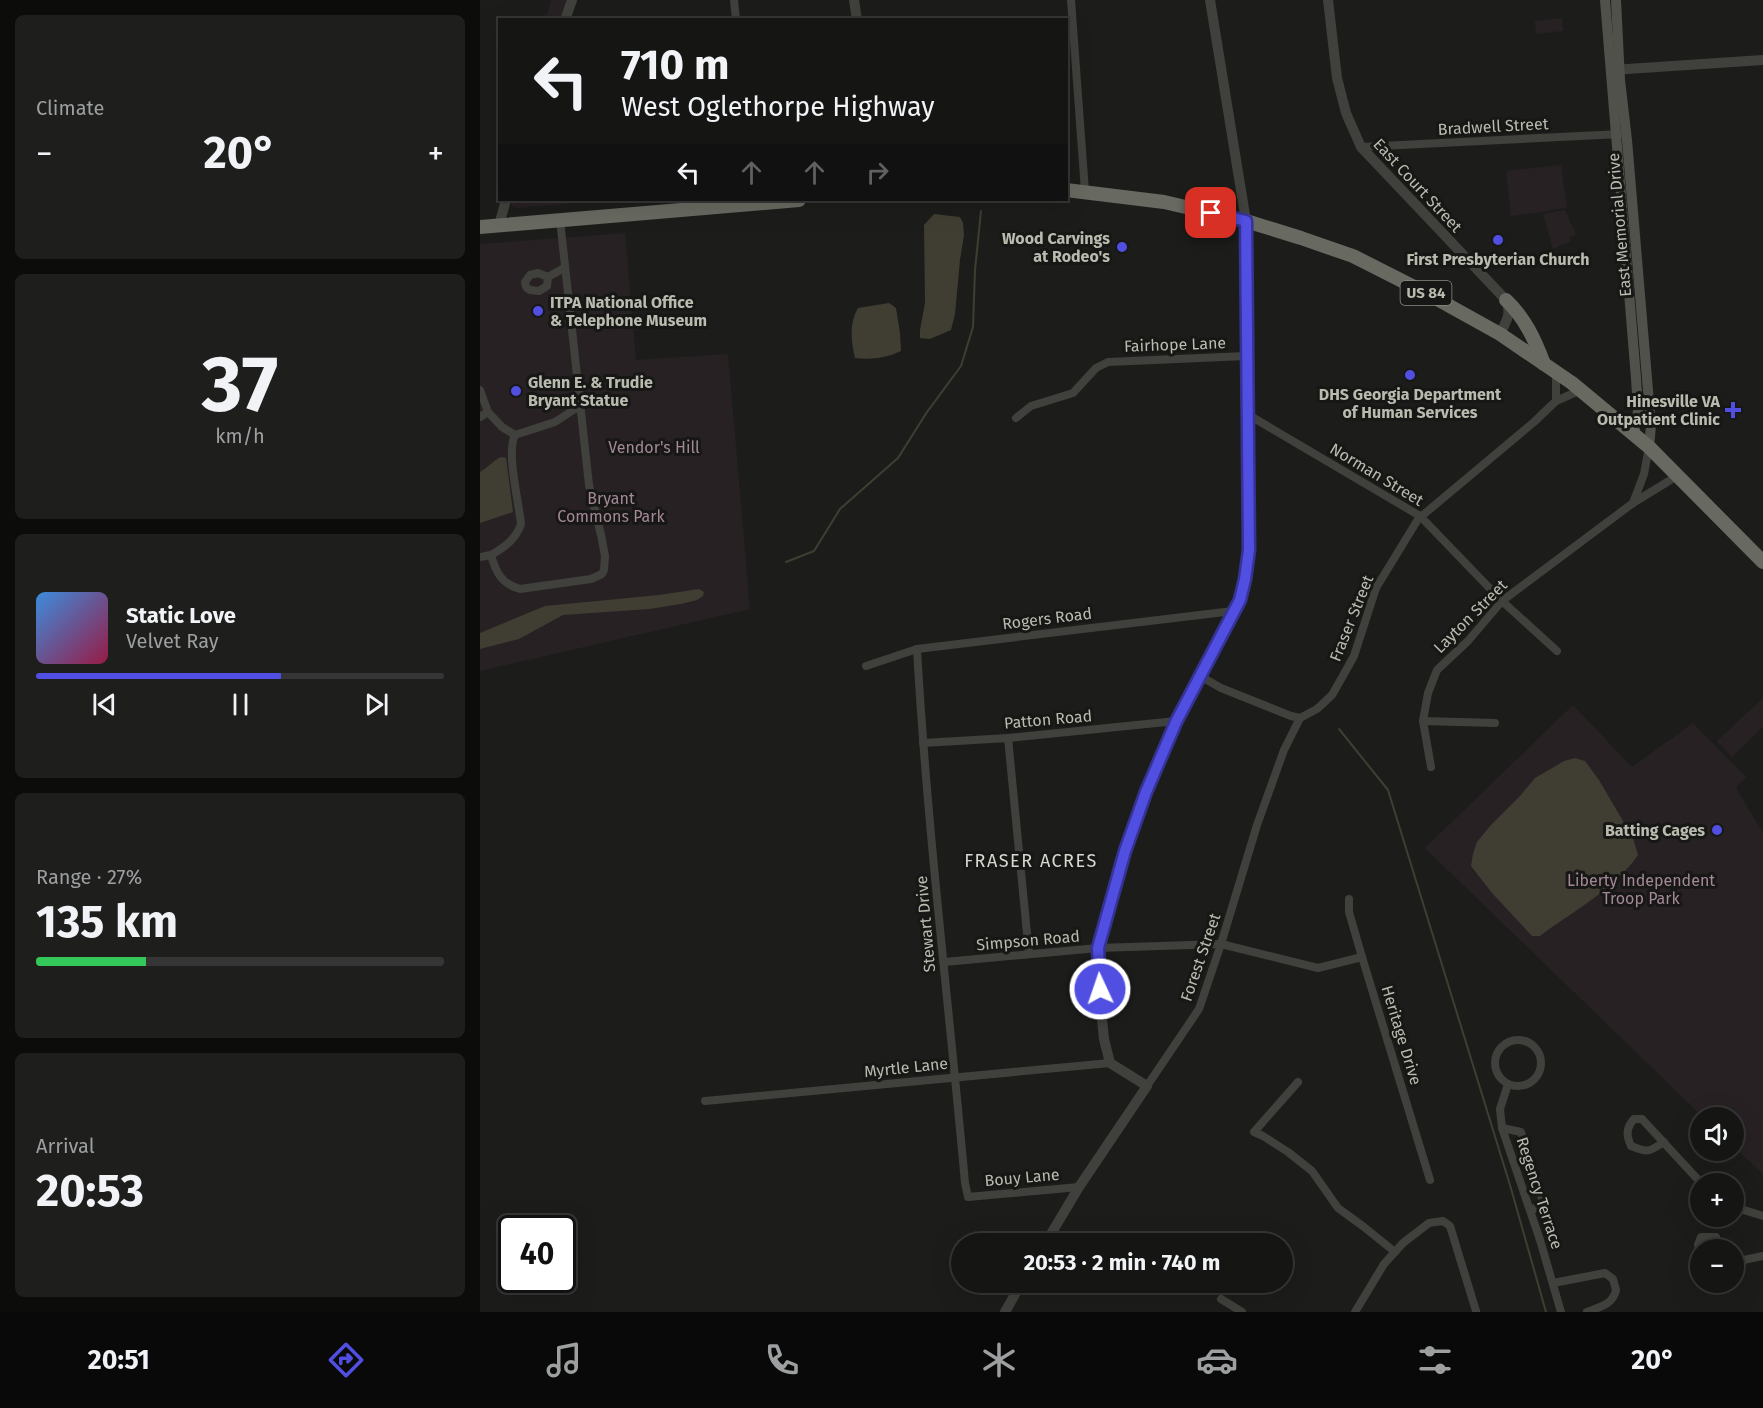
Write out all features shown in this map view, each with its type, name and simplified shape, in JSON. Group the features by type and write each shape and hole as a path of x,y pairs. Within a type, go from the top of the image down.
{"highway":[{"name":"US 84","path":"1068,190 1164,202 1246,221 1353,256 1428,294 1500,334 1581,390 1649,447 1763,562"},
{"path":"480,227 753,201"},
{"path":"1506,300 1518,311 1550,368"}],"main road":[{"name":"East Memorial Drive","path":"1605,0 1616,70 1651,426 1649,447"},
{"name":"East Memorial Drive","path":"1616,0 1616,70"},
{"name":"East Memorial Drive","path":"1622,134 1638,411 1634,434"}],"street":[{"path":"566,18 572,0"},
{"path":"734,0 736,18"},
{"path":"854,0 856,18"},
{"path":"1071,0 1085,191"},
{"path":"1147,1086 1110,1063 1104,1040 1098,948 1125,851 1146,792 1176,722 1240,600 1249,550 1246,221 1210,0"},
{"name":"East Court Street","path":"1328,0 1337,78 1346,113 1361,147 1506,300"},
{"path":"1616,70 1763,60"},
{"name":"Bradwell Street","path":"1361,147 1622,134"},
{"path":"499,225 506,201"},
{"path":"491,555 500,576 509,586 520,589 591,579 602,574 604,570 600,529 589,485 560,220"},
{"path":"548,277 564,268"},
{"path":"1500,334 1509,315 1510,308 1506,300"},
{"name":"Fairhope Lane","path":"1016,418 1031,406 1073,393 1095,368 1108,362 1246,356"},
{"path":"1550,368 1556,401"},
{"path":"480,390 484,415 515,435 555,422 581,405"},
{"name":"Fraser Street","path":"1300,718 1317,709 1332,695 1354,656 1376,588 1420,516 1526,429 1556,401 1581,390"},
{"name":"Norman Street","path":"1247,414 1420,516 1502,600 1557,651"},
{"path":"480,557 491,555 509,543 518,533 521,524 512,455 515,435"},
{"path":"1633,503 1644,474 1649,447"},
{"name":"Layton Street","path":"1431,766 1423,721 1428,693 1437,670 1468,641 1502,600 1633,503 1677,476"},
{"name":"Rogers Road","path":"866,666 917,649 1233,611"},
{"name":"Stewart Drive","path":"917,649 922,743 954,1077 968,1197"},
{"path":"1200,676 1221,688 1300,718"},
{"name":"Forest Street","path":"1052,1233 1079,1187 1199,1009 1257,825 1284,750 1300,718"},
{"path":"1423,721 1495,723"},
{"name":"Patton Road","path":"922,743 1008,738 1176,722"},
{"path":"1008,738 1029,954"},
{"name":"Heritage Drive","path":"1349,898 1349,912 1430,1180"},
{"name":"Simpson Road","path":"944,962 1098,948 1221,944 1318,968 1362,957"},
{"path":"1510,1041 1526,1041 1539,1055 1541,1066 1538,1074 1531,1082 1522,1086 1508,1084 1501,1079 1495,1068 1498,1051 1510,1041"},
{"name":"Myrtle Lane","path":"705,1101 1110,1063"},
{"path":"1298,1082 1254,1132 1288,1152 1312,1171 1338,1208 1395,1252"},
{"name":"Regency Terrace","path":"1508,1084 1500,1109 1502,1128 1531,1211 1561,1312"},
{"path":"1664,1142 1651,1151 1645,1152 1631,1146 1627,1136 1629,1125 1634,1119 1642,1119 1664,1142 1692,1173"},
{"path":"1502,1128 1521,1132 1543,1202 1531,1211"},
{"name":"Bouy Lane","path":"968,1197 1079,1187"},
{"path":"1744,1210 1763,1216"},
{"path":"1355,1312 1384,1264 1403,1243 1429,1223 1443,1221 1450,1226 1476,1311"},
{"path":"1700,1239 1701,1237 1716,1239"},
{"path":"1744,1260 1763,1256"},
{"path":"1553,1283 1605,1273 1613,1280 1616,1290 1611,1301 1587,1312"},
{"path":"1005,1312 1016,1293"},
{"path":"1221,1299 1242,1312"}],"green space":[{"path":"551,0 567,0 560,18 543,18 543,14 547,15"},
{"path":"1562,18 1563,31 1536,34 1535,21"},
{"path":"1561,165 1567,208 1511,216 1506,171"},
{"path":"511,201 598,201 516,208 512,206"},
{"path":"1565,210 1576,235 1569,237 1571,241 1553,249 1543,214"},
{"name":"Bryant Commons Park","path":"625,233 636,360 728,354 750,609 480,671 480,244"},
{"path":"1763,698 1763,727 1732,757 1717,741"},
{"name":"Liberty Independent Troop Park","path":"1573,705 1632,767 1693,723 1746,777 1736,788 1763,833 1763,1174 1744,1156 1744,1107 1693,1107 1425,848"}],"shaded area":[{"path":"934,214 960,217 964,235 951,330 930,339 920,338 920,330 925,303 924,225"},
{"path":"889,303 896,308 901,351 878,358 855,358 852,332 853,320 858,308"},
{"path":"501,457 506,458 513,512 480,523 480,472"},
{"path":"699,589 704,592 703,596 681,604 649,609 563,615 519,639 480,649 480,633 545,606"},
{"path":"1575,758 1585,761 1599,780 1633,838 1638,855 1617,879 1592,899 1540,936 1532,936 1492,893 1471,866 1473,854 1477,842 1490,826 1535,778 1564,761"}],"waterway":[{"path":"786,562 814,551 840,509 898,458 927,412 961,366 973,327 975,270 981,211"},
{"path":"1339,729 1388,790 1510,1185 1546,1312"}],"place":[{"name":"First Presbyterian Church","path":"1498,240"},
{"name":"Wood Carvings at Rodeo's","path":"1122,247"},
{"name":"ITPA National Office & Telephone Museum","path":"538,311"},
{"name":"DHS Georgia Department of Human Services","path":"1410,375"},
{"name":"Glenn E. & Trudie Bryant Statue","path":"516,391"},
{"name":"Hinesville VA Outpatient Clinic","path":"1733,410"},
{"name":"Batting Cages","path":"1717,830"}],"district":[{"name":"FRASER ACRES","path":"1031,861"}],"route":[{"path":"1100,989 1098,948 1125,851 1146,792 1176,722 1240,600 1245,579 1249,550 1246,221 1211,213"}],"park label":[{"name":"Vendor's Hill","path":"654,447"}]}
